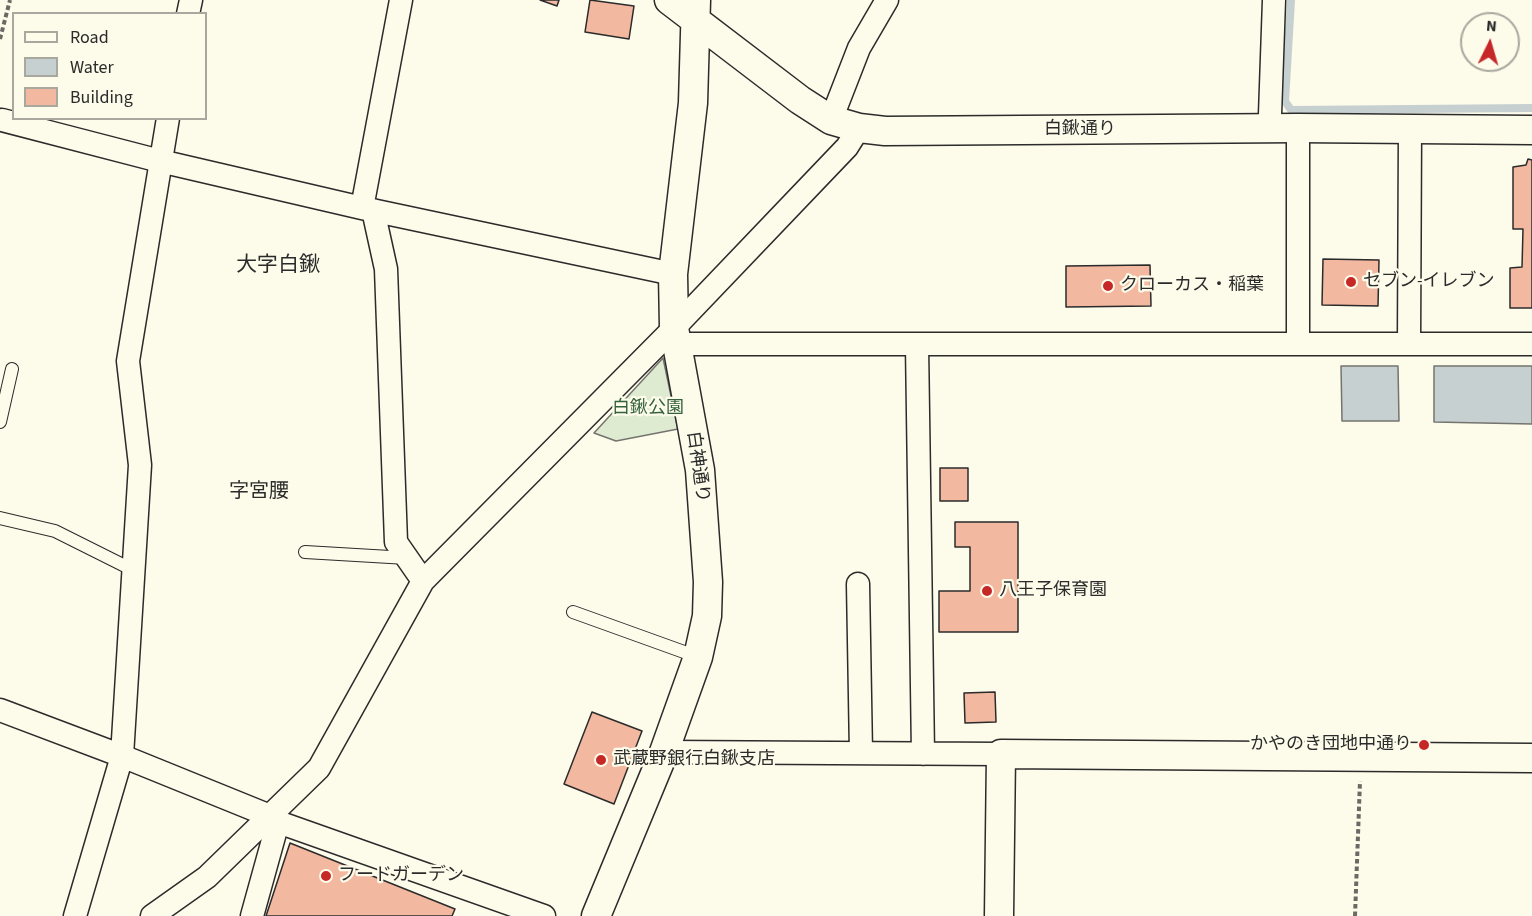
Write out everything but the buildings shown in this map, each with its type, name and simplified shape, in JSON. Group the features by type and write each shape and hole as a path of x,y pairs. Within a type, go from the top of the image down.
{"street":[{"path":"401,0 368,209 386,268 396,542 423,580"},
{"name":"白鍬通り","path":"669,0 696,11 800,100 831,120 859,128 885,131 1298,128 1532,130"},
{"path":"831,120 859,48 887,0"},
{"path":"1267,129 1270,115 1274,0"},
{"name":"白神通り","path":"596,916 664,752 698,657 707,616 708,582 700,470 675,336 673,274 693,103 696,11"},
{"path":"2,120 160,161 368,209 673,274"},
{"path":"75,916 122,756 140,465 128,360 168,120"},
{"path":"152,916 207,877 274,819 319,768 423,580 675,336 847,147 859,128"},
{"path":"1298,128 1298,344"},
{"path":"1410,130 1410,343"},
{"path":"675,336 917,345 1532,344"},
{"path":"917,345 923,754"},
{"path":"858,584 861,753"},
{"path":"0,710 122,756 274,819 544,916"},
{"path":"664,752 1532,758"},
{"path":"999,916 1000,754"},
{"path":"252,916 274,819"}],"lane":[{"path":"0,422 12,369"},
{"path":"0,518 55,531 135,571"},
{"path":"305,552 407,558"},
{"path":"573,612 698,657"}],"path":[{"path":"0,39 10,0"},
{"path":"1354,916 1361,757"}],"green space":[{"name":"白鍬公園","path":"663,358 678,429 616,441 594,433"}],"water":[{"path":"1341,366 1398,366 1399,421 1342,421"},
{"path":"1434,366 1532,366 1532,424 1434,422"}],"waterway":[{"path":"1291,0 1285,101 1291,110 1532,108"}],"place":[{"name":"セブン-イレブン","path":"1351,282"},
{"name":"クローカス・稲葉","path":"1108,286"},
{"name":"八王子保育園","path":"987,591"},
{"name":"かやのき団地中通り","path":"1424,745"},
{"name":"武蔵野銀行白鍬支店","path":"601,760"},
{"name":"フードガーデン","path":"326,876"}],"district":[{"name":"大字白鍬","path":"278,266"},
{"name":"字宮腰","path":"259,493"}]}
